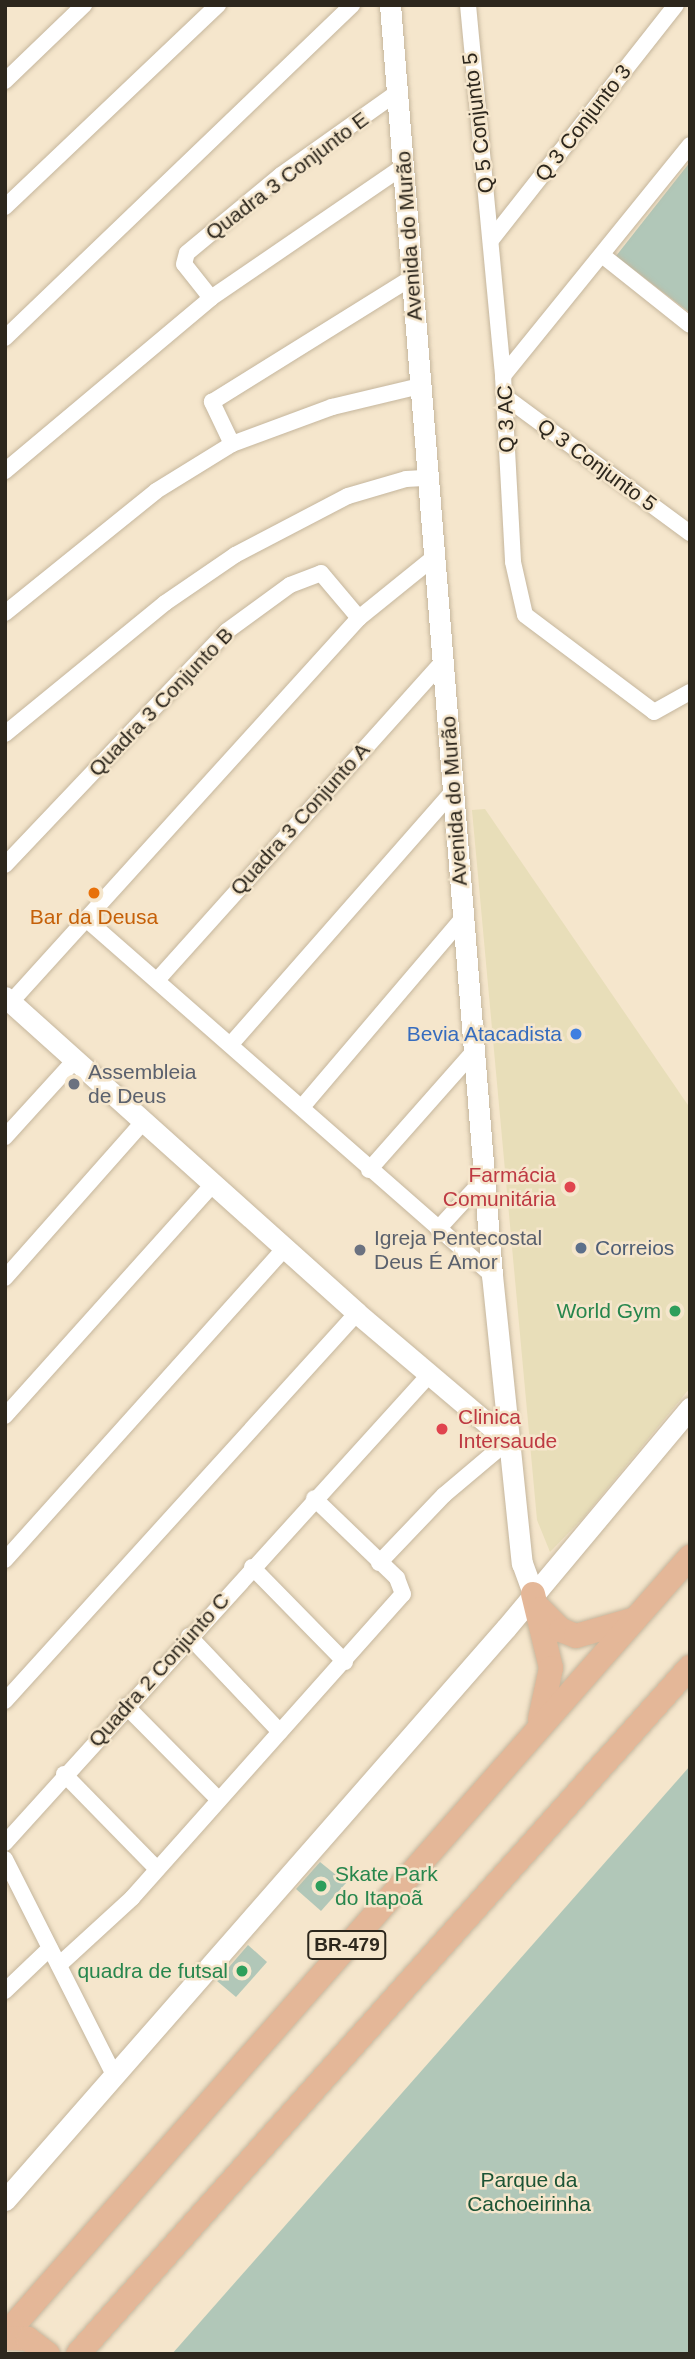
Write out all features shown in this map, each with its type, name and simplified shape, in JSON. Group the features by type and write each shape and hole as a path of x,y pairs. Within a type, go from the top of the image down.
{"main road":[{"name":"BR-479","path":"5,2336 690,1557"},
{"path":"536,1601 561,1630 576,1636 636,1619"},
{"path":"536,1601 551,1678 536,1729"},
{"name":"BR-479","path":"78,2354 690,1667"},
{"path":"5,2336 28,2339 48,2354"}],"street":[{"path":"5,81 84,5"},
{"path":"5,207 218,5"},
{"path":"5,338 352,5"},
{"name":"Avenida do Murão","path":"390,5 463,918 477,1048 492,1275 522,1563 536,1601"},
{"name":"Q 5 Conjunto 5","path":"468,5 502,376"},
{"name":"Q 3 Conjunto 3","path":"491,240 676,5"},
{"name":"Quadra 3 Conjunto E","path":"211,298 184,264 187,253 281,175 398,92"},
{"name":"Q 3 AC","path":"690,145 603,256 502,376 513,562 525,615 654,712 690,692"},
{"path":"5,471 211,298 404,166"},
{"path":"603,256 690,325"},
{"path":"233,444 212,402 413,277"},
{"path":"5,613 156,491 233,444 332,407 420,386"},
{"name":"Q 3 Conjunto 5","path":"504,396 690,533"},
{"path":"5,734 165,604 235,555 348,496 406,479 428,478"},
{"path":"379,1563 444,1495 508,1441 357,1313 8,999 86,919 359,618 433,558"},
{"name":"Quadra 3 Conjunto B","path":"5,865 227,631 290,585 321,573 359,618"},
{"name":"Quadra 3 Conjunto A","path":"159,978 443,662"},
{"path":"231,1044 453,791"},
{"path":"302,1107 463,918"},
{"path":"86,919 159,978 369,1170 492,1275"},
{"path":"369,1170 477,1048"},
{"path":"5,1137 76,1059"},
{"path":"5,1278 144,1121"},
{"path":"438,1229 484,1179"},
{"path":"5,1416 214,1183"},
{"path":"5,1560 285,1248"},
{"path":"5,1701 357,1313"},
{"name":"Quadra 2 Conjunto C","path":"5,1843 251,1567 429,1375"},
{"path":"5,2200 536,1601 690,1408"},
{"path":"59,1965 108,1923 218,1798 396,1606 403,1594 397,1578 314,1498"},
{"path":"251,1567 345,1662"},
{"path":"189,1636 280,1732"},
{"path":"126,1706 218,1798"},
{"path":"64,1774 156,1868"},
{"path":"5,1859 114,2077"},
{"path":"5,1992 50,1948"}],"green space":[{"path":"690,162 690,313 616,256"},
{"name":"Parque da Cachoeirinha","path":"690,1766 690,2354 172,2354"},
{"name":"Skate Park do Itapoã","path":"320,1862 346,1883 321,1911 296,1889"},
{"name":"quadra de futsal","path":"248,1945 267,1962 236,1997 217,1981"}],"sand":[{"path":"485,809 690,1108 690,1388 583,1518 550,1552 537,1520 472,810"}],"place":[{"name":"Bar da Deusa","path":"94,893"},
{"name":"Bevia Atacadista","path":"576,1034"},
{"name":"Assembleia de Deus","path":"74,1084"},
{"name":"Farmácia Comunitária","path":"570,1187"},
{"name":"Correios","path":"581,1248"},
{"name":"Igreja Pentecostal Deus É Amor","path":"360,1250"},
{"name":"World Gym","path":"675,1311"},
{"name":"Clinica Intersaude","path":"442,1429"},
{"name":"Skate Park do Itapoã","path":"321,1886"},
{"name":"quadra de futsal","path":"242,1971"}]}
